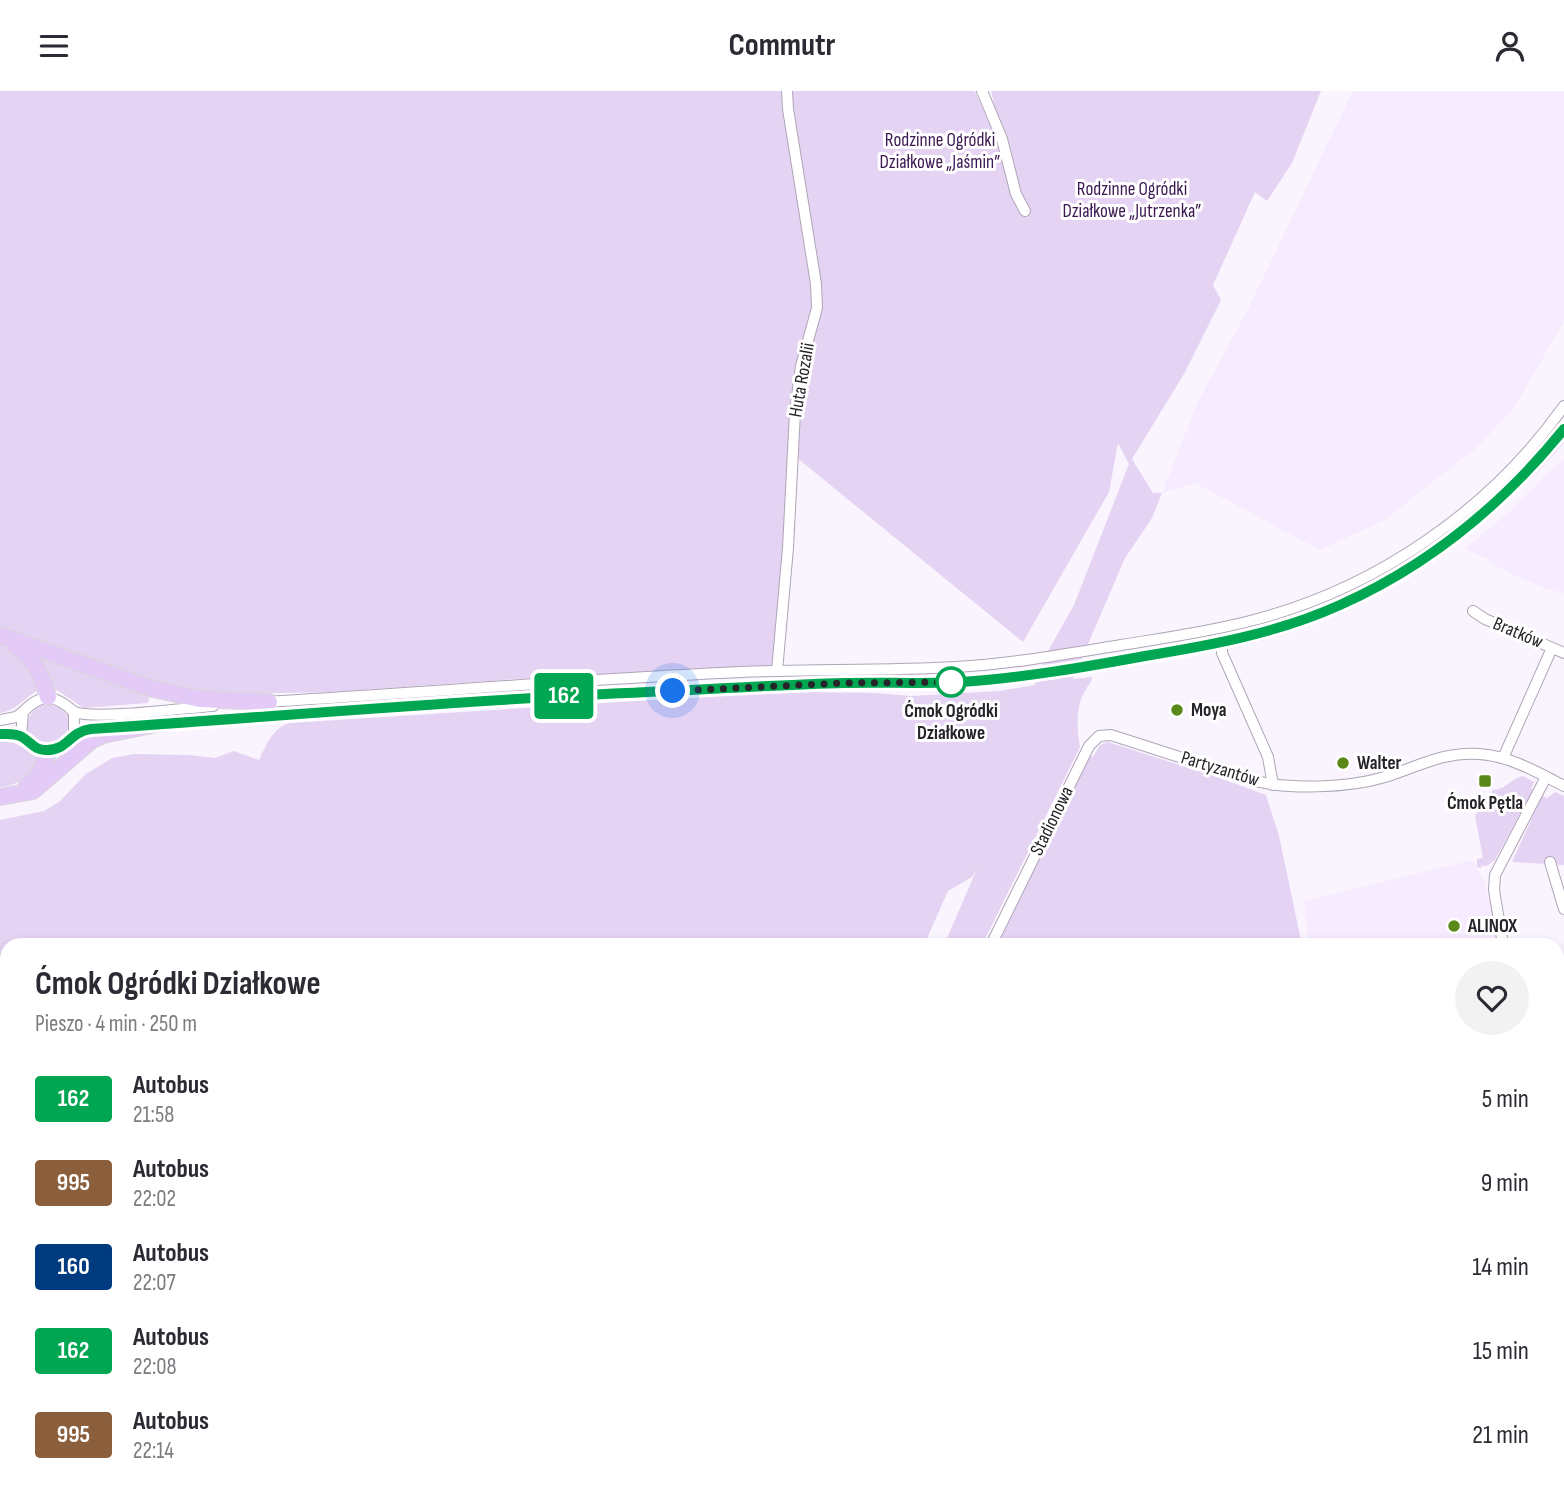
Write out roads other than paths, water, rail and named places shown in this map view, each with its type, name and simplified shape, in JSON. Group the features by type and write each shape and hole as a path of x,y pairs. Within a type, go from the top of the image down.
{"highway":[{"path":"0,636 29,656 43,678 48,698"},
{"path":"0,636 153,689 201,699 269,702"},
{"path":"8,795 33,791 92,740 103,735 157,724"},
{"path":"8,795 37,777 50,750"}],"street":[{"name":"Huta Rozalii","path":"778,671 795,412 801,366 817,308 816,284 787,91"},
{"path":"982,91 1002,139 1016,194 1025,212"},
{"path":"0,720 16,717 37,700 48,698 57,700 74,712 118,713 526,684 1004,663 1249,622 1307,603 1358,581 1408,553 1460,516 1526,453 1564,406"},
{"path":"0,734 21,736 41,750 50,750 62,746 74,734 91,729 513,699 746,687 961,682 1089,666 1222,643 1281,628 1321,613 1365,593 1415,565 1492,507 1536,463 1564,429"},
{"name":"Bratków","path":"1473,611 1485,619 1564,653"},
{"path":"1222,643 1222,653 1268,757 1273,785"},
{"path":"1503,758 1552,648"},
{"path":"21,736 23,712"},
{"path":"74,712 74,734"},
{"name":"Stadionowa","path":"994,938 1093,741 1099,736 1111,735 1138,743"},
{"name":"Partyzantów","path":"1138,743 1273,785 1360,782 1386,777 1450,755 1472,754 1503,758 1564,786"},
{"path":"1502,938 1494,890 1495,875 1546,778"},
{"path":"1550,862 1564,909"}],"place":[{"name":"Ćmok Ogródki Działkowe","path":"951,682"},
{"name":"Moya","path":"1177,710"},
{"name":"Walter","path":"1343,763"},
{"name":"Ćmok Pętla","path":"1485,781"},
{"name":"ALINOX","path":"1454,926"}],"park label":[{"name":"Rodzinne Ogródki Działkowe „Jaśmin”","path":"940,151"},
{"name":"Rodzinne Ogródki Działkowe „Jutrzenka”","path":"1132,200"}]}
